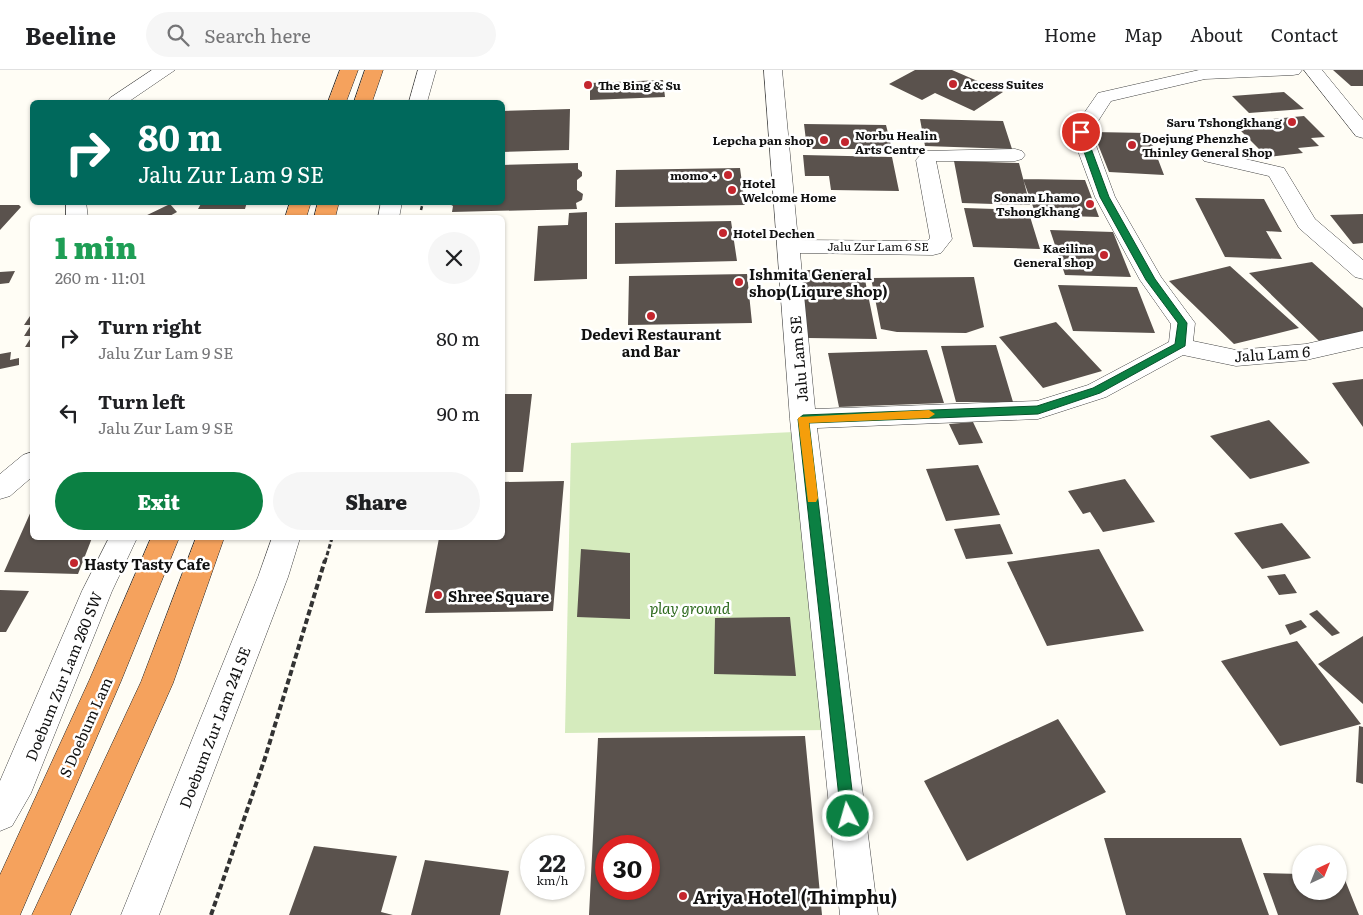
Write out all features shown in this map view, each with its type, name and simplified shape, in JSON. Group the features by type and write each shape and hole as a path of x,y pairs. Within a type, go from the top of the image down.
{"highway":[{"path":"338,100 348,70"},
{"path":"364,100 374,70"},
{"name":"S Doebum Lam","path":"1,915 103,687 165,540"},
{"path":"51,915 157,682 209,540"}],"street":[{"path":"120,100 148,79 166,70"},
{"path":"419,100 427,70"},
{"name":"Jalu Lam SE","path":"772,70 803,419 859,915"},
{"path":"803,419 1038,410 1096,391 1180,346 1182,323 1151,280 1105,197 1081,132 1104,97 1205,74 1293,70"},
{"path":"1313,70 1363,132"},
{"name":"Jalu Zur Lam 6 SE","path":"788,246 933,248 941,239 926,160 930,155 1015,156"},
{"path":"1211,157 1277,172 1307,223 1363,272"},
{"name":"Jalu Lam 6","path":"1180,346 1236,358 1306,352 1363,339"},
{"path":"0,489 30,464"},
{"name":"Doebum Zur Lam 260 SW","path":"0,814 20,781 98,591 122,540"},
{"name":"Doebum Zur Lam 241 SE","path":"140,915 285,540"}],"path":[{"path":"212,915 265,758 331,540"}],"green space":[{"name":"play ground","path":"794,432 828,730 565,733 571,443"}],"building":[{"path":"915,70 952,70 1003,92 974,111 935,93 922,100 889,84"},
{"path":"1333,70 1363,70 1363,86 1351,86"},
{"path":"663,80 665,97 590,100 590,83"},
{"path":"1284,92 1304,109 1249,113 1232,96"},
{"path":"570,109 569,150 505,152 505,111"},
{"path":"1304,116 1325,137 1311,138 1319,146 1298,148 1303,153 1267,157 1233,123"},
{"path":"920,119 1003,121 1012,149 925,146"},
{"path":"804,124 886,125 892,149 807,149"},
{"path":"1093,132 1148,133 1164,175 1109,172"},
{"path":"803,155 892,157 899,191 831,190 829,176 805,176"},
{"path":"954,161 1019,163 1030,205 962,203"},
{"path":"578,163 578,169 582,172 582,176 577,180 577,190 583,194 582,200 576,203 577,209 452,212 453,206 451,205 505,205 505,165"},
{"path":"740,168 745,205 615,207 616,170"},
{"path":"1023,179 1085,180 1099,217 1036,215"},
{"path":"1195,198 1264,199 1282,232 1266,231 1282,259 1225,257"},
{"path":"0,205 19,205 21,207 0,230"},
{"path":"168,205 171,205 177,212 172,215 147,215"},
{"path":"200,205 246,205 245,209 198,209"},
{"path":"964,208 1028,210 1040,249 973,247"},
{"path":"587,212 587,279 534,281 538,226 568,225 569,213"},
{"path":"1363,214 1363,243 1353,244 1330,215"},
{"path":"731,221 737,261 615,264 615,223"},
{"path":"1050,230 1113,232 1131,277 1065,275"},
{"path":"1312,262 1363,308 1363,332 1319,341 1249,273"},
{"path":"1230,266 1299,328 1234,344 1169,281"},
{"path":"799,270 863,270 877,339 808,338"},
{"path":"15,271 9,283 0,284 0,272"},
{"path":"747,274 752,323 628,325 629,276"},
{"path":"974,277 984,327 966,333 897,332 881,329 871,278"},
{"path":"1058,285 1137,287 1155,333 1073,331"},
{"path":"30,316 30,325 24,325"},
{"path":"1056,322 1102,371 1043,388 999,337"},
{"path":"30,327 30,336 24,336"},
{"path":"30,339 30,347 25,347"},
{"path":"996,345 1013,402 956,402 941,346"},
{"path":"927,350 944,403 839,407 828,353"},
{"path":"11,352 10,360 19,358 19,365 0,369 0,354"},
{"path":"1363,379 1363,427 1332,383"},
{"path":"505,394 532,394 523,472 505,472"},
{"path":"1269,420 1310,463 1250,479 1210,436"},
{"path":"973,422 983,443 959,445 949,424"},
{"path":"978,465 1000,515 946,521 926,469"},
{"path":"1125,479 1155,522 1103,532 1090,512 1083,514 1068,491"},
{"path":"564,481 553,611 425,613 439,540 505,540 505,482"},
{"path":"30,514 30,540 91,540 78,574 4,572"},
{"path":"1282,523 1311,558 1262,569 1234,533"},
{"path":"1000,524 1013,554 966,559 954,529"},
{"path":"581,549 630,553 630,619 577,617"},
{"path":"1099,549 1144,631 1047,646 1007,562"},
{"path":"1285,574 1297,593 1279,595 1267,576"},
{"path":"0,590 29,591 6,632 0,632"},
{"path":"1317,610 1340,633 1332,636 1309,614"},
{"path":"790,617 796,676 714,674 715,618"},
{"path":"1301,620 1307,627 1290,635 1285,625"},
{"path":"1363,636 1363,704 1318,664"},
{"path":"1297,641 1361,724 1280,746 1221,661"},
{"path":"1058,719 1106,792 967,861 924,781"},
{"path":"1359,726 1363,727 1363,784 1356,782"},
{"path":"805,736 822,915 589,915 598,738"},
{"path":"1104,838 1241,838 1269,915 1126,915"},
{"path":"314,846 397,856 381,912 393,915 289,915"},
{"path":"425,860 509,871 500,915 411,915"},
{"path":"1263,873 1292,874 1292,900 1348,900 1348,888 1359,915 1278,915"}],"slow traffic":[{"path":"812,498 803,419 929,414"}],"place":[{"name":"Access Suites","path":"953,84"},
{"name":"The Bing & Su","path":"588,85"},
{"name":"Saru Tshongkhang","path":"1292,122"},
{"name":"Lepcha pan shop","path":"824,140"},
{"name":"Norbu Healin Arts Centre","path":"845,142"},
{"name":"Doejung Phenzhe Thinley General Shop","path":"1132,145"},
{"name":"momo +","path":"728,175"},
{"name":"Hotel Welcome Home","path":"732,190"},
{"name":"Sonam Lhamo Tshongkhang","path":"1090,204"},
{"name":"Hotel Dechen","path":"723,233"},
{"name":"Kaeilina General shop","path":"1104,255"},
{"name":"Ishmita General shop(Liqure shop)","path":"739,282"},
{"name":"Dedevi Restaurant and Bar","path":"651,316"},
{"name":"Hasty Tasty Cafe","path":"74,563"},
{"name":"Shree Square","path":"438,595"},
{"name":"Ariya Hotel (Thimphu)","path":"683,896"}],"route":[{"path":"848,816 803,419 1038,410 1096,391 1180,346 1182,323 1151,280 1105,197 1081,132"}]}
